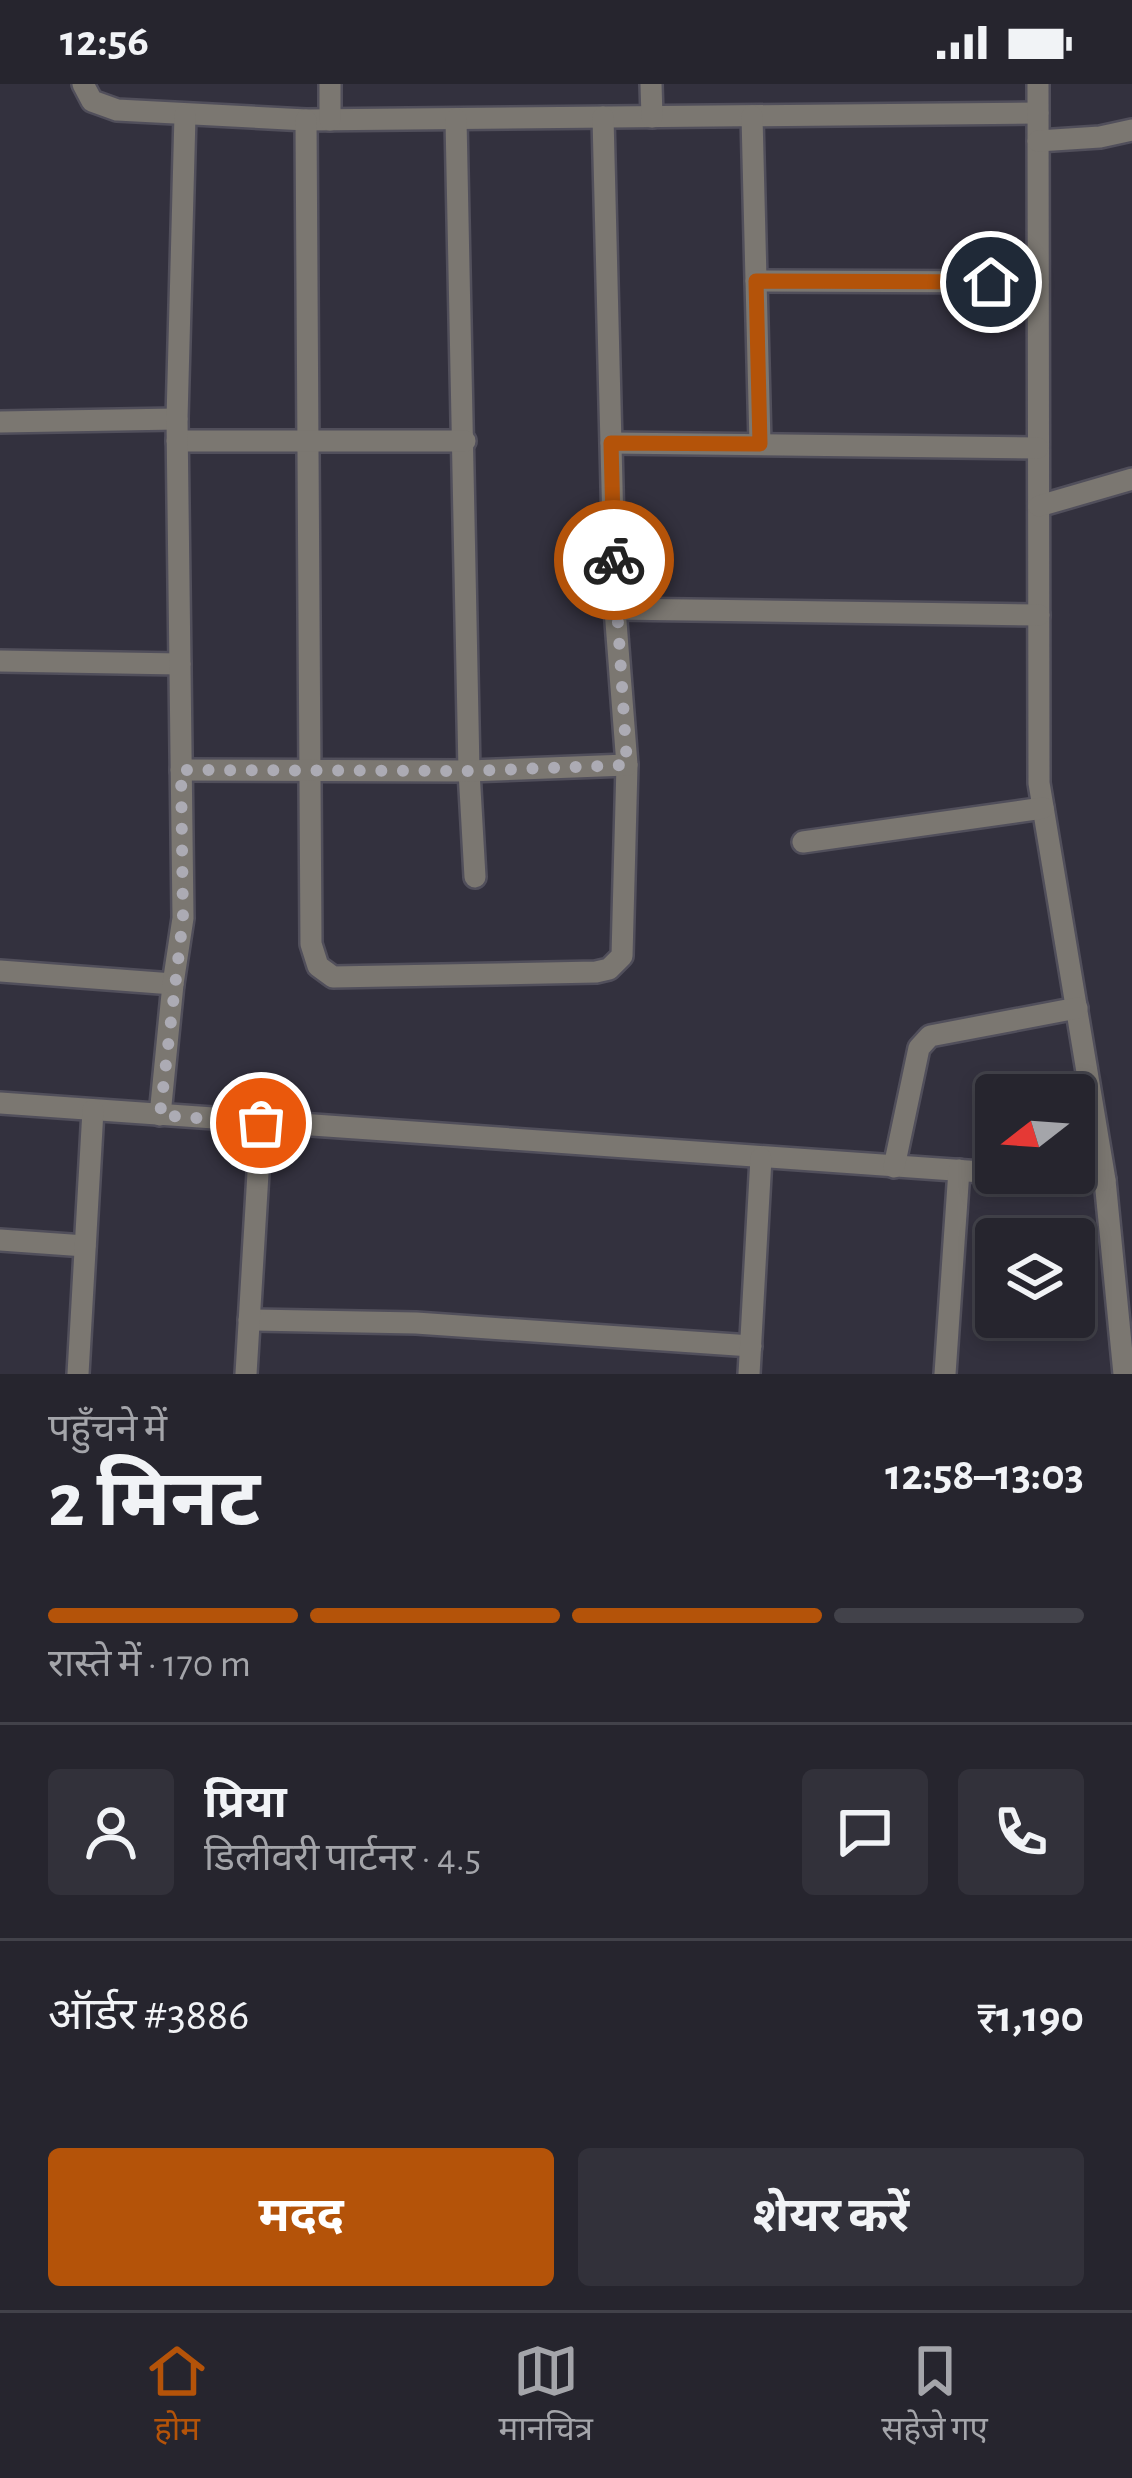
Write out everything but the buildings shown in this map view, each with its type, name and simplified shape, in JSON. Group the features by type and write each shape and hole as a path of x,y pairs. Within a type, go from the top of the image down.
{"street":[{"path":"83,84 100,106 306,120 1038,112"},
{"path":"330,84 330,120"},
{"path":"651,84 652,117"},
{"path":"1038,84 1039,783 1124,1294 1124,1374"},
{"path":"160,1115 183,918 177,430 185,115"},
{"path":"752,116 760,444"},
{"path":"306,120 311,944 318,966 333,977 596,972 609,969 622,956 627,765 615,609 603,117"},
{"path":"456,119 475,877"},
{"path":"1038,141 1132,130"},
{"path":"756,281 1038,282"},
{"path":"0,422 177,430 310,443 465,441"},
{"path":"611,443 1038,448"},
{"path":"1039,506 1132,479"},
{"path":"615,609 1039,615"},
{"path":"0,661 180,664"},
{"path":"181,770 469,771 627,765"},
{"path":"803,842 1043,808"},
{"path":"0,970 172,984"},
{"path":"894,1166 919,1048 930,1036 1077,1008"},
{"path":"0,1102 975,1171"},
{"path":"78,1374 93,1110"},
{"path":"247,1374 261,1123"},
{"path":"749,1374 761,1158"},
{"path":"945,1374 959,1170"},
{"path":"1095,1179 1105,1180"},
{"path":"0,1240 86,1246"},
{"path":"249,1320 416,1323 751,1346"}],"way so far":[{"path":"261,1123 160,1115 183,918 181,770 469,771 627,765 614,560"}],"route":[{"path":"614,560 611,443 760,444 756,281 991,282"}]}
